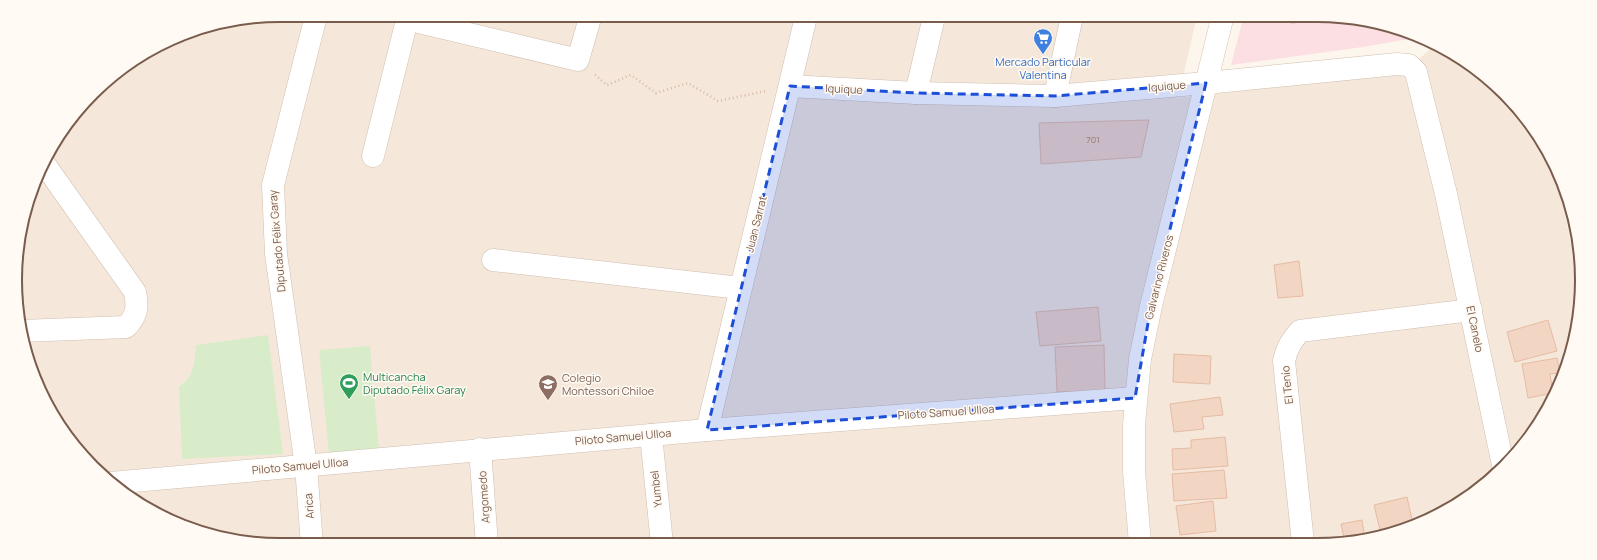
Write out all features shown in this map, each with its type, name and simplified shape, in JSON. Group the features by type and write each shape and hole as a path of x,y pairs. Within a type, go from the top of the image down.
{"street":[{"name":"Diputado Félix Garay","path":"306,466 276,254 273,185 314,22"},
{"path":"373,156 405,22"},
{"path":"430,22 462,26 578,60 589,22"},
{"name":"Juan Sarrat","path":"707,430 805,22"},
{"path":"916,93 933,22"},
{"path":"1055,96 1071,22"},
{"name":"Galvarino Riveros","path":"1140,538 1134,471 1134,425 1135,398 1140,359 1151,306 1221,22"},
{"name":"Iquique","path":"790,86 916,93 1055,96 1397,64 1409,65 1416,72 1446,194"},
{"path":"27,331 126,327 132,321 137,312 135,292 48,169"},
{"name":"El Canelo","path":"1446,194 1502,459"},
{"path":"493,260 740,288"},
{"name":"El Tenío","path":"1302,538 1284,361 1286,350 1292,340 1300,331 1471,310"},
{"name":"Piloto Samuel Ulloa","path":"120,482 480,449 707,430 1135,398"},
{"name":"Yumbel","path":"651,435 661,538"},
{"name":"Argomedo","path":"480,449 486,538"},
{"name":"Arica","path":"306,466 311,538"}],"path":[{"path":"578,60 607,85 631,75 656,92 688,83 718,101 790,86"}],"highlighted area":[{"path":"1206,83 1151,306 1135,398 707,430 790,86 916,93 1055,96"}],"shaded area":[{"path":"280,22 1196,22 1178,98 1404,72 1431,49 1460,65 1474,75 1511,110 1522,123 1540,151 1555,181 1566,213 1568,223 1567,223 1574,259 1575,280 1573,314 1570,330 1555,379 1540,409 1522,437 1487,474 1474,485 1460,495 1431,511 1384,529 1351,536 1317,538 280,538 246,536 230,533 181,518 137,495 110,474 75,437 65,423 49,394 36,363 24,314 22,280 24,246 27,230 42,181 57,151 75,123 110,86 137,65 181,42 230,27 246,24"},
{"path":"1242,22 1317,22 1351,24 1384,31 1408,39 1363,47 1231,65"}],"green space":[{"path":"268,335 283,454 182,459 179,386 188,379 191,374 196,345"},
{"name":"Multicancha Diputado Félix Garay","path":"370,346 379,450 329,454 319,350"}],"building":[{"path":"1149,120 1141,157 1041,164 1039,123"},
{"path":"1299,261 1303,296 1278,298 1274,265"},
{"path":"1098,307 1101,341 1040,346 1036,312"},
{"path":"1548,320 1557,351 1515,362 1507,332"},
{"path":"1104,345 1105,391 1057,392 1055,347"},
{"path":"1174,354 1211,356 1210,384 1173,382"},
{"path":"1557,358 1559,368 1557,373 1550,374 1552,386 1548,394 1528,398 1522,364"},
{"path":"1220,397 1223,415 1202,417 1204,429 1174,432 1170,404"},
{"path":"1225,437 1228,466 1173,470 1172,449 1191,448 1191,440"},
{"path":"1224,470 1227,498 1174,501 1172,474"},
{"path":"1407,497 1412,520 1380,530 1374,505"},
{"path":"1213,501 1216,531 1180,535 1176,506"},
{"path":"1362,520 1364,534 1344,536 1341,524"}],"place":[{"name":"Mercado Particular Valentina","path":"1043,55"},
{"name":"Multicancha Diputado Félix Garay","path":"349,400"},
{"name":"Colegio Montessori Chiloe","path":"548,401"}]}
